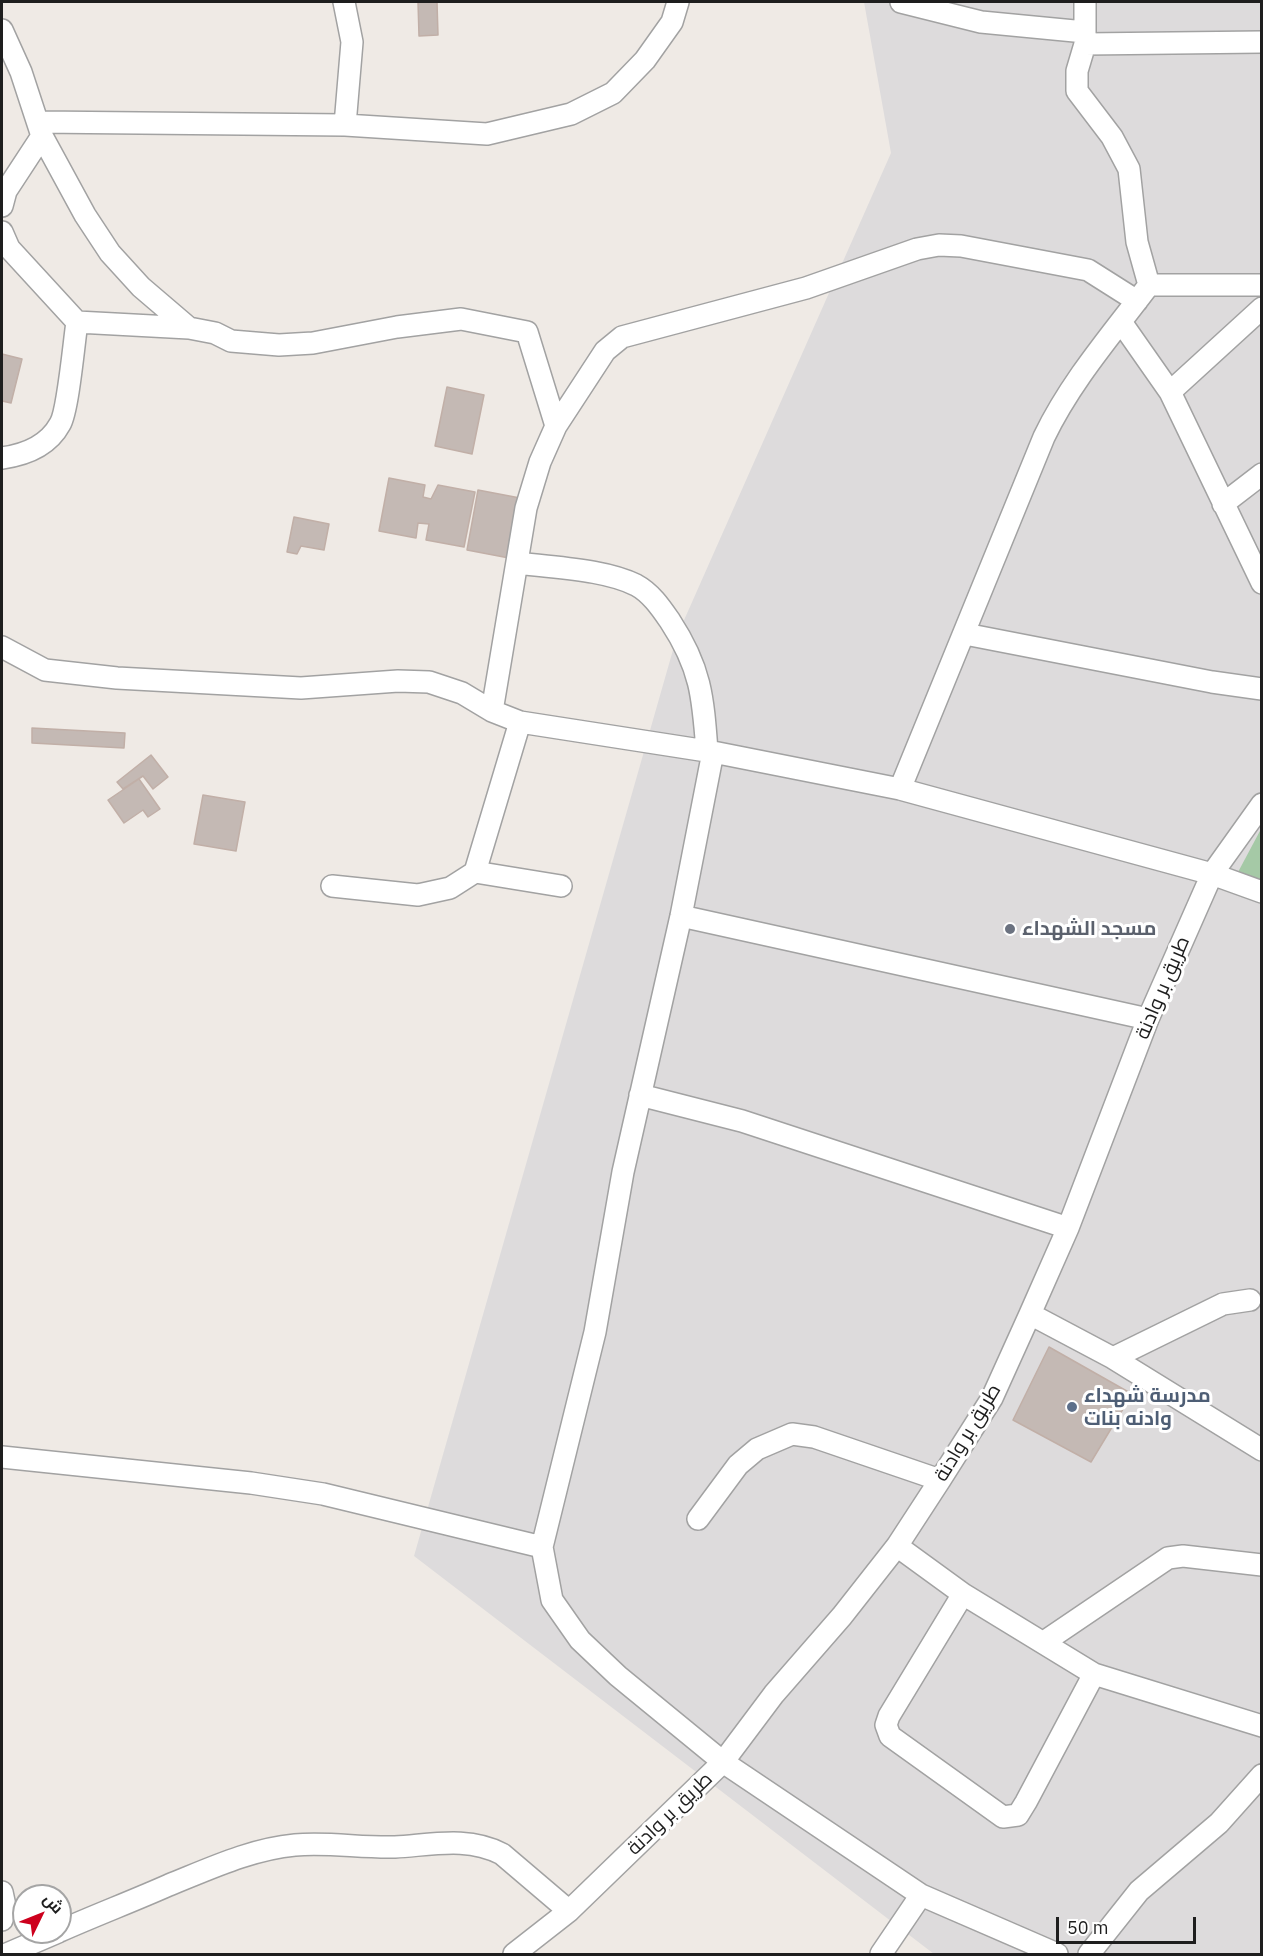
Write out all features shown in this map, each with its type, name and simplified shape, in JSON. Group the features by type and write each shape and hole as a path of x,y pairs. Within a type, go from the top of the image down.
{"street":[{"path":"344,2 352,42 345,125"},
{"path":"40,129 345,125 487,134 572,114 613,93 645,60 672,22 678,2"},
{"path":"901,2 981,22 1085,38 1262,42"},
{"path":"900,789 1058,407 1143,293 1128,169 1112,137 1077,91 1077,71 1085,38 1085,2"},
{"path":"2,30 21,72 40,129 85,215 110,253 141,287 189,328"},
{"path":"2,206 6,191 40,129"},
{"path":"2,232 9,248 77,322 189,328 214,333 231,341 279,345 313,343 397,327 461,319 527,332 556,426"},
{"path":"492,711 519,563 526,508 540,462 556,426 606,351 622,337 806,288 917,249 939,245 961,246 1082,268 1143,293 1262,285"},
{"path":"1170,392 1262,308"},
{"path":"2,458 23,455 47,440 61,423 77,322"},
{"path":"1121,322 1170,392 1262,584"},
{"path":"1223,504 1262,474"},
{"path":"519,563 611,577 636,585 654,600 688,649 702,695 710,751 681,916 623,1172 595,1332 542,1547 552,1600 580,1640 618,1676 723,1762 921,1895 1057,1954"},
{"path":"965,634 1212,682 1262,689"},
{"path":"2,647 45,670 117,678 301,688 398,681 429,682 462,693 492,711 520,722 710,751 900,789 1212,874 1262,892"},
{"path":"333,886 418,895 450,888 475,872 520,722"},
{"name":"طريق بر وادنة","path":"514,1954 569,1911 723,1762 774,1694 842,1616 897,1546 940,1480 992,1398 1030,1314 1068,1228 1148,1019 1212,874 1262,804"},
{"path":"475,872 561,886"},
{"path":"681,916 1148,1019"},
{"path":"640,1095 742,1121 1068,1228"},
{"path":"1113,1358 1207,1310 1223,1304 1250,1300"},
{"path":"1030,1314 1113,1358 1262,1450"},
{"path":"698,1519 738,1465 757,1449 792,1434 814,1437 940,1480"},
{"path":"2,1457 239,1481 323,1494 542,1547"},
{"path":"897,1546 963,1594 1094,1674 1262,1726"},
{"path":"1044,1642 1168,1558 1183,1556 1262,1565"},
{"path":"963,1594 889,1716 886,1725 890,1736 1003,1817 1018,1815 1094,1674"},
{"path":"1089,1954 1139,1891 1219,1823 1262,1775"},
{"path":"72,1927 213,1867 262,1851 313,1844 384,1847 470,1842 502,1854 569,1911"},
{"path":"2,1892 5,1906 2,1920"},
{"path":"881,1954 921,1895"},
{"path":"8,1954 31,1944"}],"shaded area":[{"path":"864,2 1261,2 1261,1954 934,1954 414,1556 677,636 891,153"}],"green space":[{"path":"1261,829 1261,884 1237,874"}],"building":[{"path":"418,2 437,2 438,35 419,36"},
{"path":"2,354 22,359 11,403 2,401"},
{"path":"447,387 484,395 472,454 435,446"},
{"path":"389,478 425,485 423,497 431,499 438,485 475,492 464,547 426,540 429,524 418,523 416,538 379,531"},
{"path":"478,490 520,498 509,558 467,550"},
{"path":"294,517 329,524 324,550 301,546 297,554 287,552"},
{"path":"32,728 125,733 124,748 32,743"},
{"path":"151,755 168,777 153,789 143,776 123,789 117,782"},
{"path":"139,779 160,809 148,817 143,810 124,823 108,800"},
{"path":"203,795 245,802 236,851 194,844"},
{"name":"مدرسة شهداء وادنه بنات","path":"1049,1347 1132,1394 1091,1462 1013,1420"}],"place":[{"name":"مسجد الشهداء","path":"1010,929"},
{"name":"مدرسة شهداء وادنه بنات","path":"1072,1407"}]}
